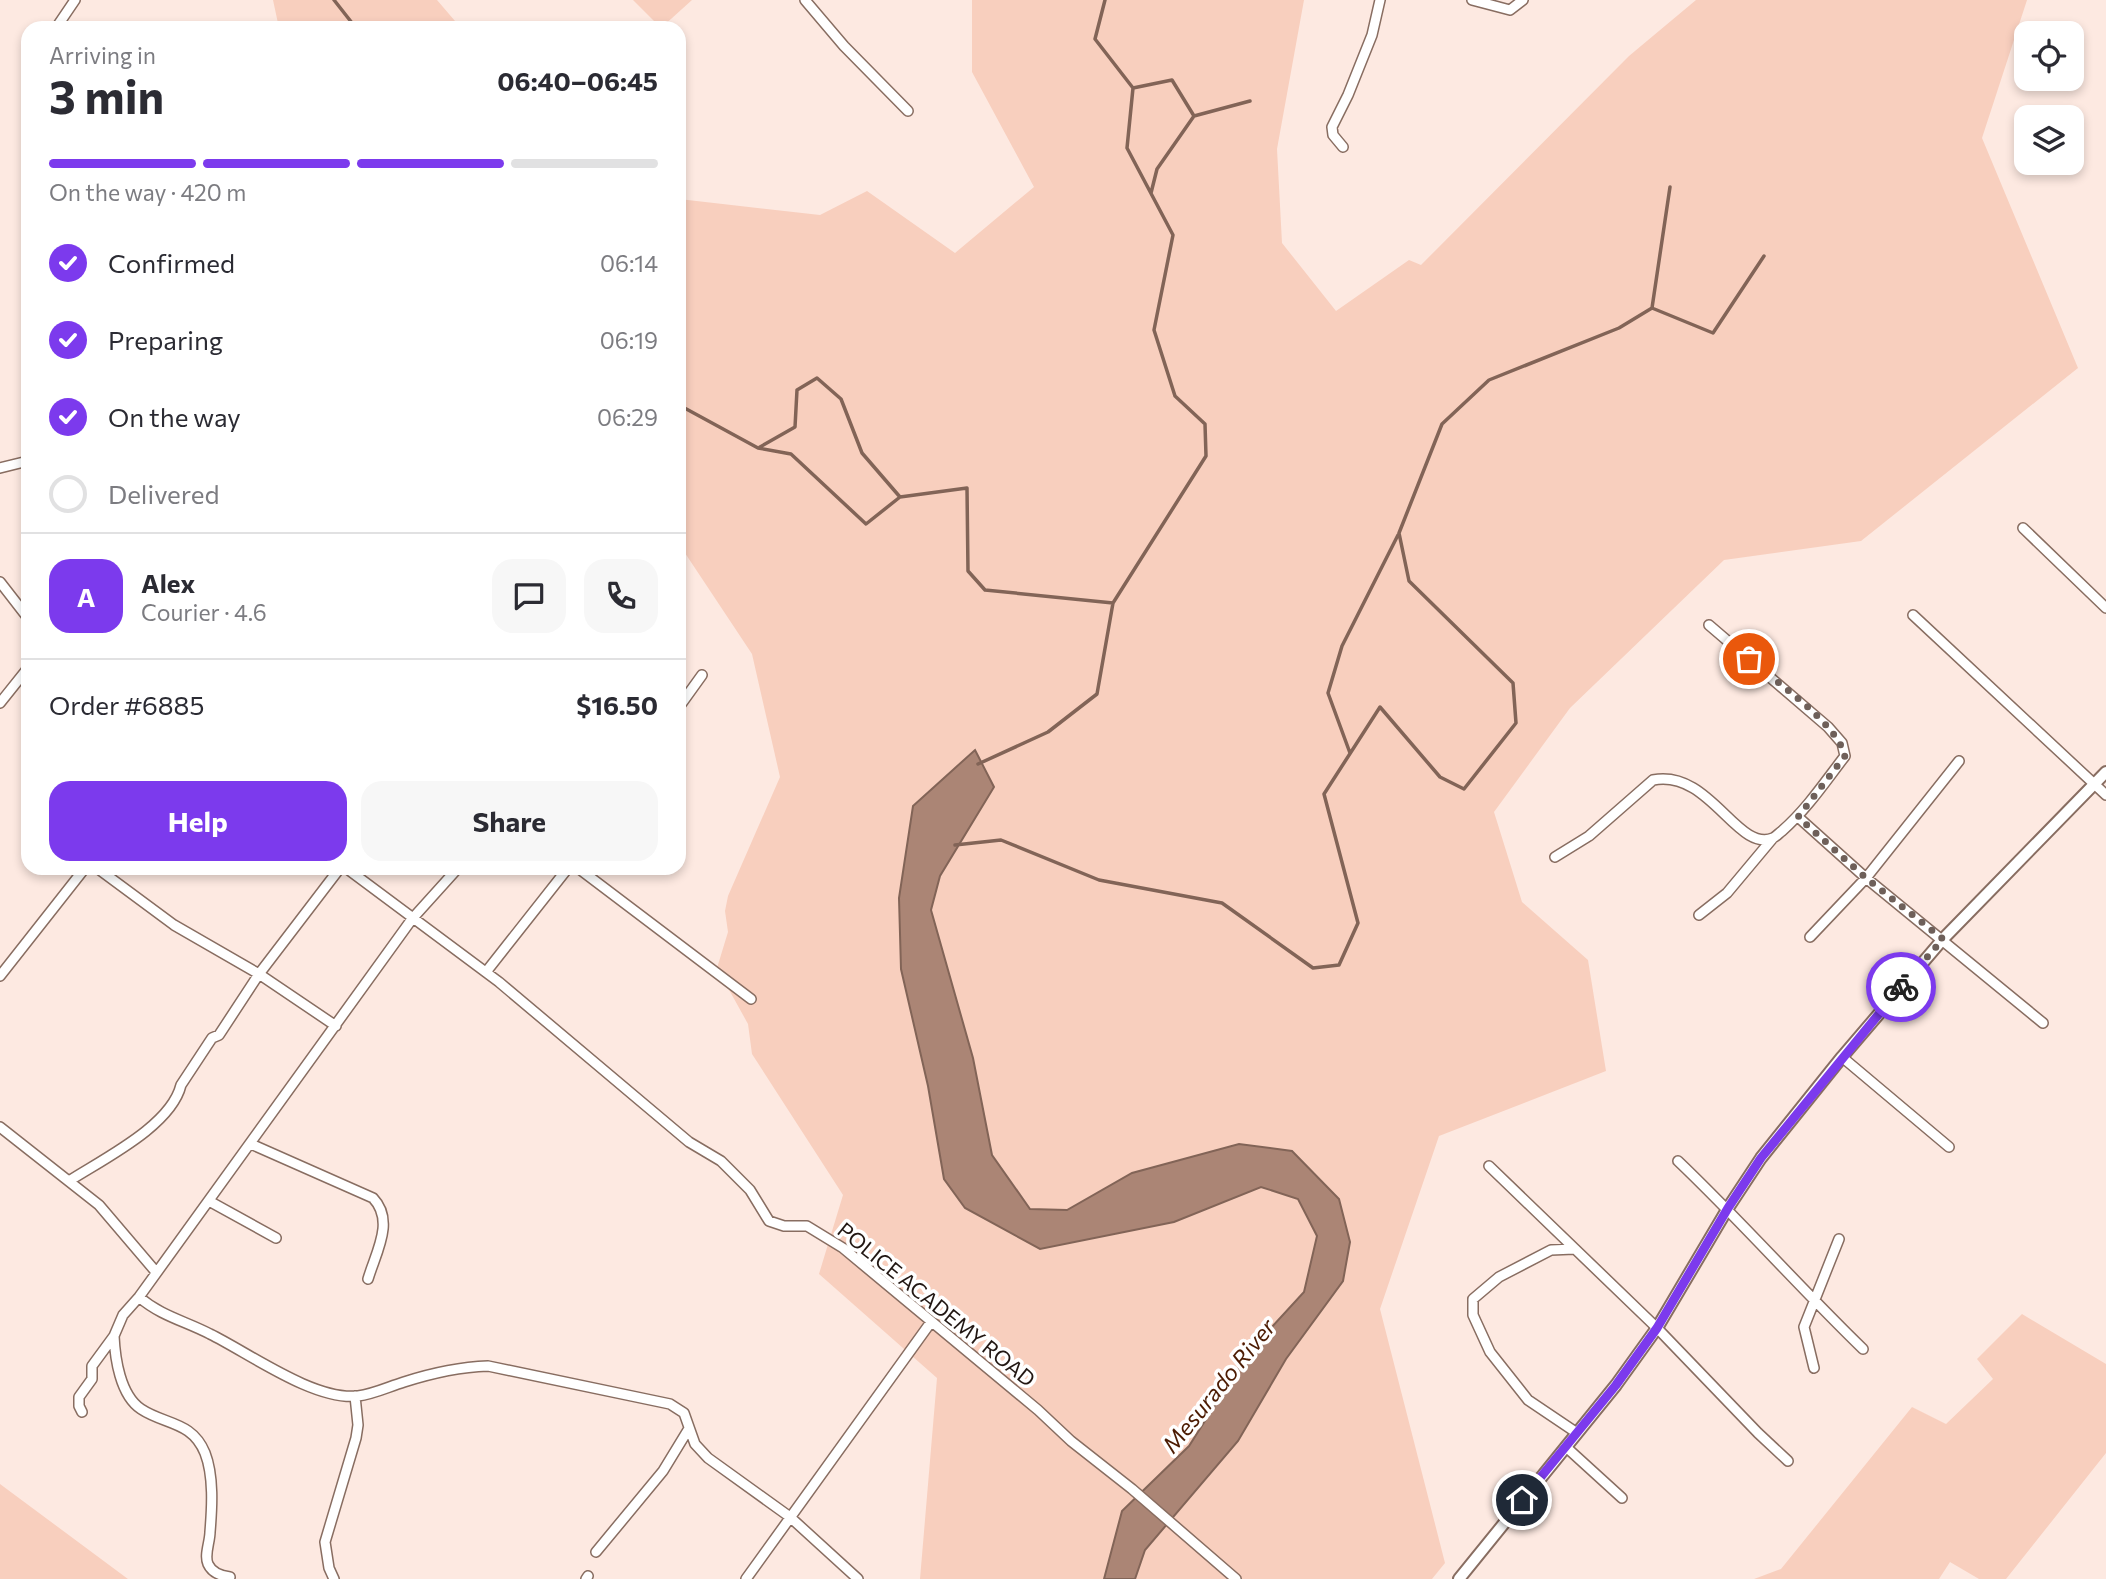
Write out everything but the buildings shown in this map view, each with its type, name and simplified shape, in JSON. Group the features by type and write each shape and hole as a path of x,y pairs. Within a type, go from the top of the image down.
{"street":[{"path":"61,21 75,0"},
{"path":"805,0 844,46 908,111"},
{"path":"1343,147 1333,135 1332,127 1373,35 1380,0"},
{"path":"1472,0 1510,10 1523,0"},
{"path":"0,468 21,463"},
{"path":"2023,528 2106,608"},
{"path":"0,582 21,609"},
{"path":"1913,615 2106,795"},
{"path":"1699,915 1727,893 1773,838 1798,817 1845,756 1842,743 1828,727 1709,625"},
{"path":"686,697 702,675"},
{"path":"0,704 21,677"},
{"path":"1810,937 1866,878 1959,761"},
{"path":"1459,1579 1566,1447 1657,1328 1761,1158 1842,1057 1943,939 2106,772"},
{"path":"1555,857 1589,835 1653,780 1667,777 1692,786 1711,799 1742,832 1754,839 1773,838"},
{"path":"1798,817 1866,878 2043,1023"},
{"path":"0,976 79,875"},
{"path":"106,875 174,926 259,974 335,1026"},
{"path":"69,1181 163,1118 212,1038 219,1035 259,974 335,875"},
{"name":"POLICE ACADEMY ROAD","path":"355,875 485,972 688,1142 721,1161 750,1190 769,1221 785,1226 807,1226 843,1248 1233,1576"},
{"path":"82,1412 79,1397 92,1379 92,1366 114,1336 123,1315 251,1144 412,919 452,875"},
{"path":"485,972 562,875"},
{"path":"587,875 751,999"},
{"path":"1842,1057 1949,1147"},
{"path":"0,1127 99,1205 156,1272"},
{"path":"251,1144 373,1198 382,1208 384,1229 368,1279"},
{"path":"1678,1161 1728,1208 1815,1302 1863,1349"},
{"path":"1489,1166 1657,1328 1788,1461"},
{"path":"209,1201 276,1238"},
{"path":"1814,1368 1804,1327 1839,1239"},
{"path":"1574,1250 1551,1250 1499,1277 1473,1299 1473,1315 1490,1352 1528,1400 1577,1433"},
{"path":"139,1297 164,1315 215,1336 278,1373 318,1389 355,1396 387,1390 429,1374 464,1367 488,1366 670,1404 684,1413 695,1444 708,1458 790,1517 858,1579"},
{"path":"746,1579 931,1322"},
{"path":"114,1336 117,1367 130,1397 141,1408 191,1431 205,1453 210,1483 208,1564 219,1575 230,1577"},
{"path":"334,1579 329,1568 325,1542 356,1438 358,1425 355,1396"},
{"path":"596,1552 663,1471 688,1430"},
{"path":"1566,1447 1622,1498"}],"shaded area":[{"path":"273,0 437,0 455,21 278,21"},
{"path":"633,0 692,0 669,21 654,21"},
{"path":"972,0 1304,0 1277,149 1282,243 1336,311 1409,260 1421,265 1629,56 1696,0 2027,0 2020,21 2014,21 2014,40 1982,138 2078,368 1861,541 1724,560 1570,708 1494,812 1522,902 1588,960 1606,1071 1439,1136 1380,1309 1445,1563 1432,1579 920,1579 937,1378 819,1274 843,1195 752,1054 748,1024 717,968 728,932 725,911 728,896 780,777 752,654 686,555 686,200 820,215 867,191 955,253 1034,187 972,72"},
{"path":"975,750 994,787 940,876 931,910 973,1058 992,1155 1030,1209 1067,1210 1132,1173 1239,1144 1292,1151 1339,1199 1350,1242 1343,1281 1286,1359 1238,1441 1145,1550 1135,1579 1104,1579 1122,1511 1189,1446 1248,1353 1304,1292 1317,1236 1298,1199 1261,1187 1174,1222 1040,1249 965,1208 944,1179 928,1086 901,969 899,898 913,806"},
{"path":"2022,1314 2106,1364 2106,1453 2006,1579 1979,1579 1950,1562 1939,1579 1754,1579 1781,1569 1912,1407 1946,1424 1993,1379 1977,1359"},
{"path":"0,1484 128,1579 0,1579"}],"waterway":[{"path":"334,0 350,21"},
{"path":"978,764 1048,732 1097,694 1113,603 1206,456 1205,424 1175,396 1154,330 1173,235 1127,148 1133,88 1095,39 1105,0"},
{"path":"1133,88 1172,80 1194,116"},
{"path":"1151,193 1157,169 1194,116 1250,101"},
{"path":"955,845 1001,840 1099,880 1222,903 1313,968 1339,965 1358,923 1324,794 1380,707 1440,777 1464,789 1516,723 1513,683 1409,581 1399,533 1442,424 1489,380 1619,328 1652,308 1670,187"},
{"path":"1652,308 1713,333 1764,256"},
{"path":"760,447 795,427 797,390 817,378 841,399 862,453 900,497"},
{"path":"686,409 758,448 791,454 866,524 900,497 967,488 968,571 985,590 1113,603"},
{"path":"1350,753 1328,693 1342,646 1398,535"}],"way so far":[{"path":"1749,659 1828,727 1842,743 1845,756 1798,817 1866,878 1943,939 1901,987"}],"route":[{"path":"1522,1500 1616,1385 1657,1328 1761,1158 1901,987"}],"water label":[{"name":"Mesurado River","path":"1219,1386"}]}
